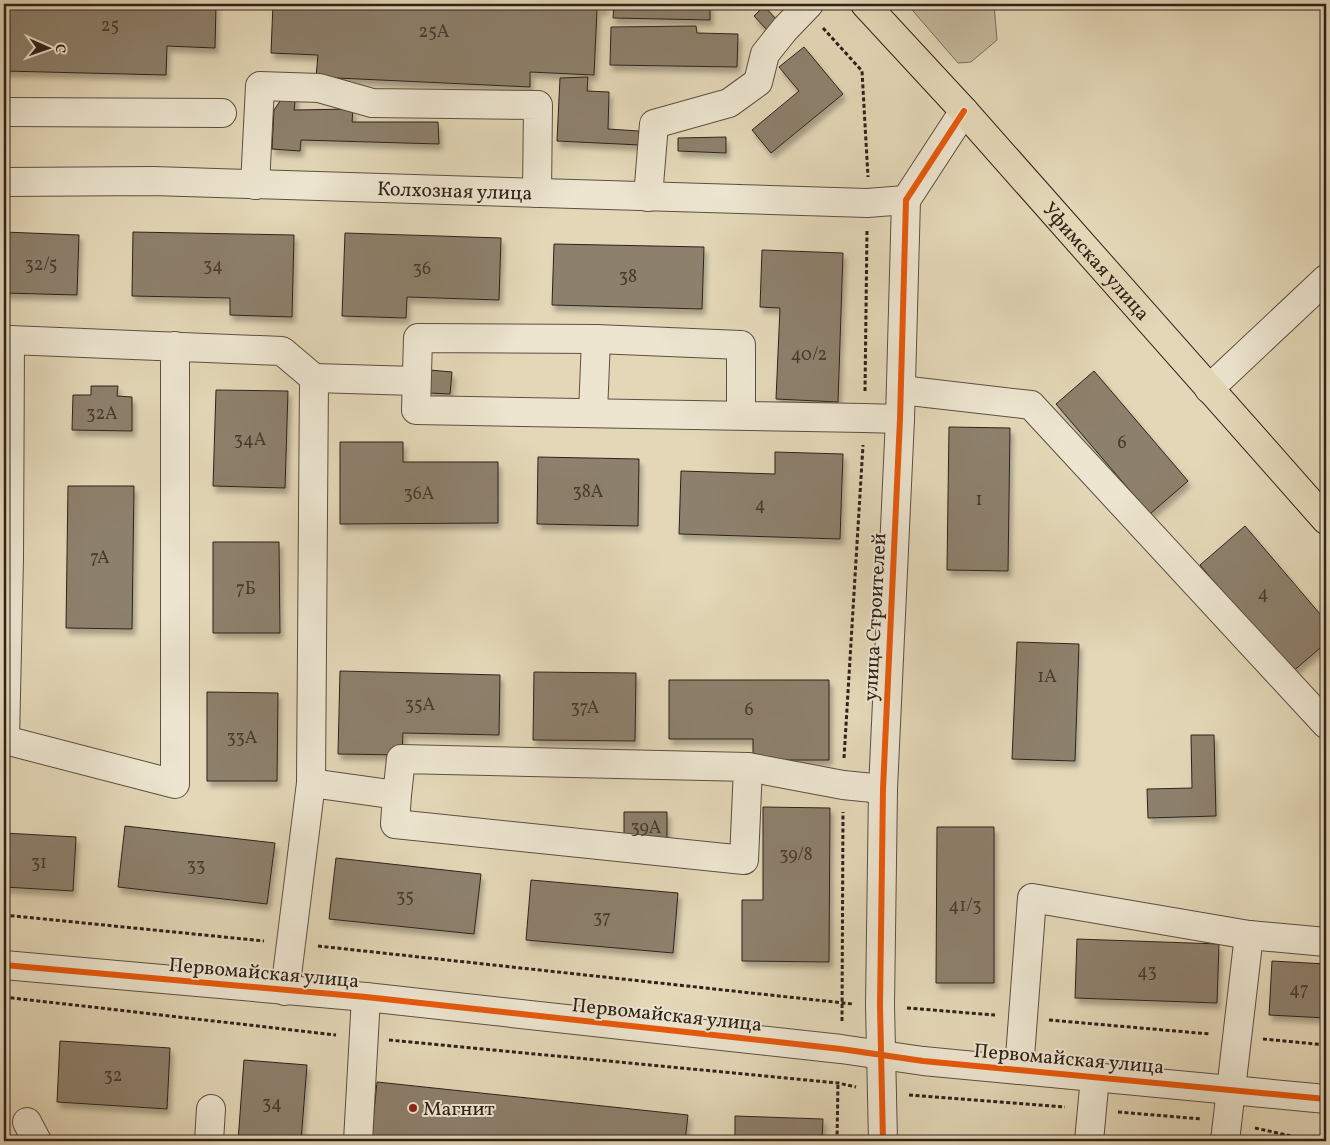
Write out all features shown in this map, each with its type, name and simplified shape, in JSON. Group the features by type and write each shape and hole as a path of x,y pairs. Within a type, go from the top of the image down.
{"main road":[{"name":"Уфимская улица","path":"864,4 964,111 1326,520"}],"street":[{"path":"648,197 654,124 729,103 758,82 765,54 785,29 809,4"},
{"path":"255,184 260,86 319,88 372,103 538,105 537,193"},
{"path":"906,200 964,111"},
{"path":"4,112 222,113"},
{"name":"Колхозная улица","path":"4,182 255,184 867,203 906,200"},
{"name":"улица Строителей","path":"883,1141 880,1006 883,789 900,419 906,200"},
{"path":"1209,389 1326,279"},
{"path":"741,416 741,345 596,339 418,338 415,381 416,410 900,419"},
{"path":"593,413 596,339"},
{"path":"175,346 175,784 5,740 10,340 175,346 282,350 314,378 415,381"},
{"path":"285,991 311,783 314,378"},
{"path":"901,390 1031,405 1326,724"},
{"path":"748,767 744,860 395,824 401,759 748,767 843,785 883,789"},
{"path":"311,783 397,795"},
{"path":"1019,1070 1032,898 1249,935 1326,942"},
{"path":"1225,1141 1229,1090 1249,935"},
{"name":"Первомайская улица","path":"4,965 366,997 1019,1070 1326,1099"},
{"path":"358,1141 362,1038 366,997"},
{"path":"1089,1141 1095,1077"},
{"path":"209,1141 210,1109"}],"path":[{"path":"837,1141 842,1003 843,785 864,418 867,203"},
{"path":"4,915 399,954 842,1003 1326,1045"},
{"path":"4,997 362,1038 838,1083"}],"shaded area":[{"path":"907,4 994,4 997,40 971,62 958,63"}],"building":[{"path":"4,4 216,4 215,48 167,46 166,75 4,71"},
{"path":"273,4 605,4 605,9 597,9 594,75 530,72 530,87 316,77 318,55 271,53"},
{"path":"614,4 710,4 710,20 613,18"},
{"path":"764,6 777,20 767,30 754,16"},
{"path":"696,26 697,33 738,34 737,67 610,65 611,27"},
{"path":"804,47 843,94 771,153 752,130 799,91 779,67"},
{"path":"588,77 587,91 609,92 608,129 639,131 640,145 557,141 560,78"},
{"path":"284,95 296,95 294,110 353,109 352,122 438,122 439,144 301,140 300,151 272,149 274,110"},
{"path":"726,137 726,153 678,151 678,138"},
{"path":"4,232 79,235 77,295 4,293"},
{"path":"133,232 294,235 292,317 230,315 230,298 132,296"},
{"path":"345,233 501,238 499,300 407,297 406,318 342,316"},
{"path":"554,244 704,247 702,309 552,305"},
{"path":"762,250 843,253 838,402 776,399 780,308 760,307"},
{"path":"430,370 452,372 450,394 428,393"},
{"path":"1094,371 1188,481 1150,514 1056,404"},
{"path":"91,386 118,386 117,396 132,397 132,431 72,430 73,395 91,395"},
{"path":"216,390 288,391 285,488 213,486"},
{"path":"949,427 1010,428 1008,571 947,570"},
{"path":"340,442 403,442 403,462 498,462 498,523 340,524"},
{"path":"775,452 843,454 840,539 679,534 681,471 775,474"},
{"path":"538,457 639,459 638,526 537,524"},
{"path":"68,486 134,486 132,629 66,628"},
{"path":"1245,526 1326,621 1326,643 1291,673 1200,565"},
{"path":"213,542 279,542 280,633 213,633"},
{"path":"1017,642 1079,644 1075,761 1012,759"},
{"path":"340,671 500,675 499,735 403,733 402,755 338,754"},
{"path":"534,672 636,673 635,741 533,740"},
{"path":"669,680 829,680 829,760 753,760 753,739 669,739"},
{"path":"207,692 278,693 277,781 207,781"},
{"path":"1191,735 1214,735 1216,816 1148,818 1147,789 1192,788"},
{"path":"763,807 830,808 829,962 742,961 742,900 763,900"},
{"path":"624,812 667,812 667,842 624,842"},
{"path":"125,826 275,843 267,904 118,887"},
{"path":"937,827 994,827 994,983 936,983"},
{"path":"4,833 76,837 73,891 4,887"},
{"path":"336,858 481,874 474,934 329,919"},
{"path":"531,880 678,893 673,953 526,940"},
{"path":"1077,939 1219,944 1217,1003 1075,998"},
{"path":"1272,961 1326,964 1326,1018 1269,1015"},
{"path":"60,1041 170,1048 167,1109 57,1102"},
{"path":"244,1060 307,1065 301,1141 238,1141"},
{"path":"377,1082 688,1115 685,1141 371,1141"},
{"path":"735,1116 823,1119 822,1141 735,1141"}],"cycle path":[{"path":"883,1141 880,1005 883,789 900,419 906,200 964,111"},
{"path":"4,965 366,997 841,1049 923,1061 1326,1099"}],"place":[{"name":"Магнит","path":"413,1108"}]}
